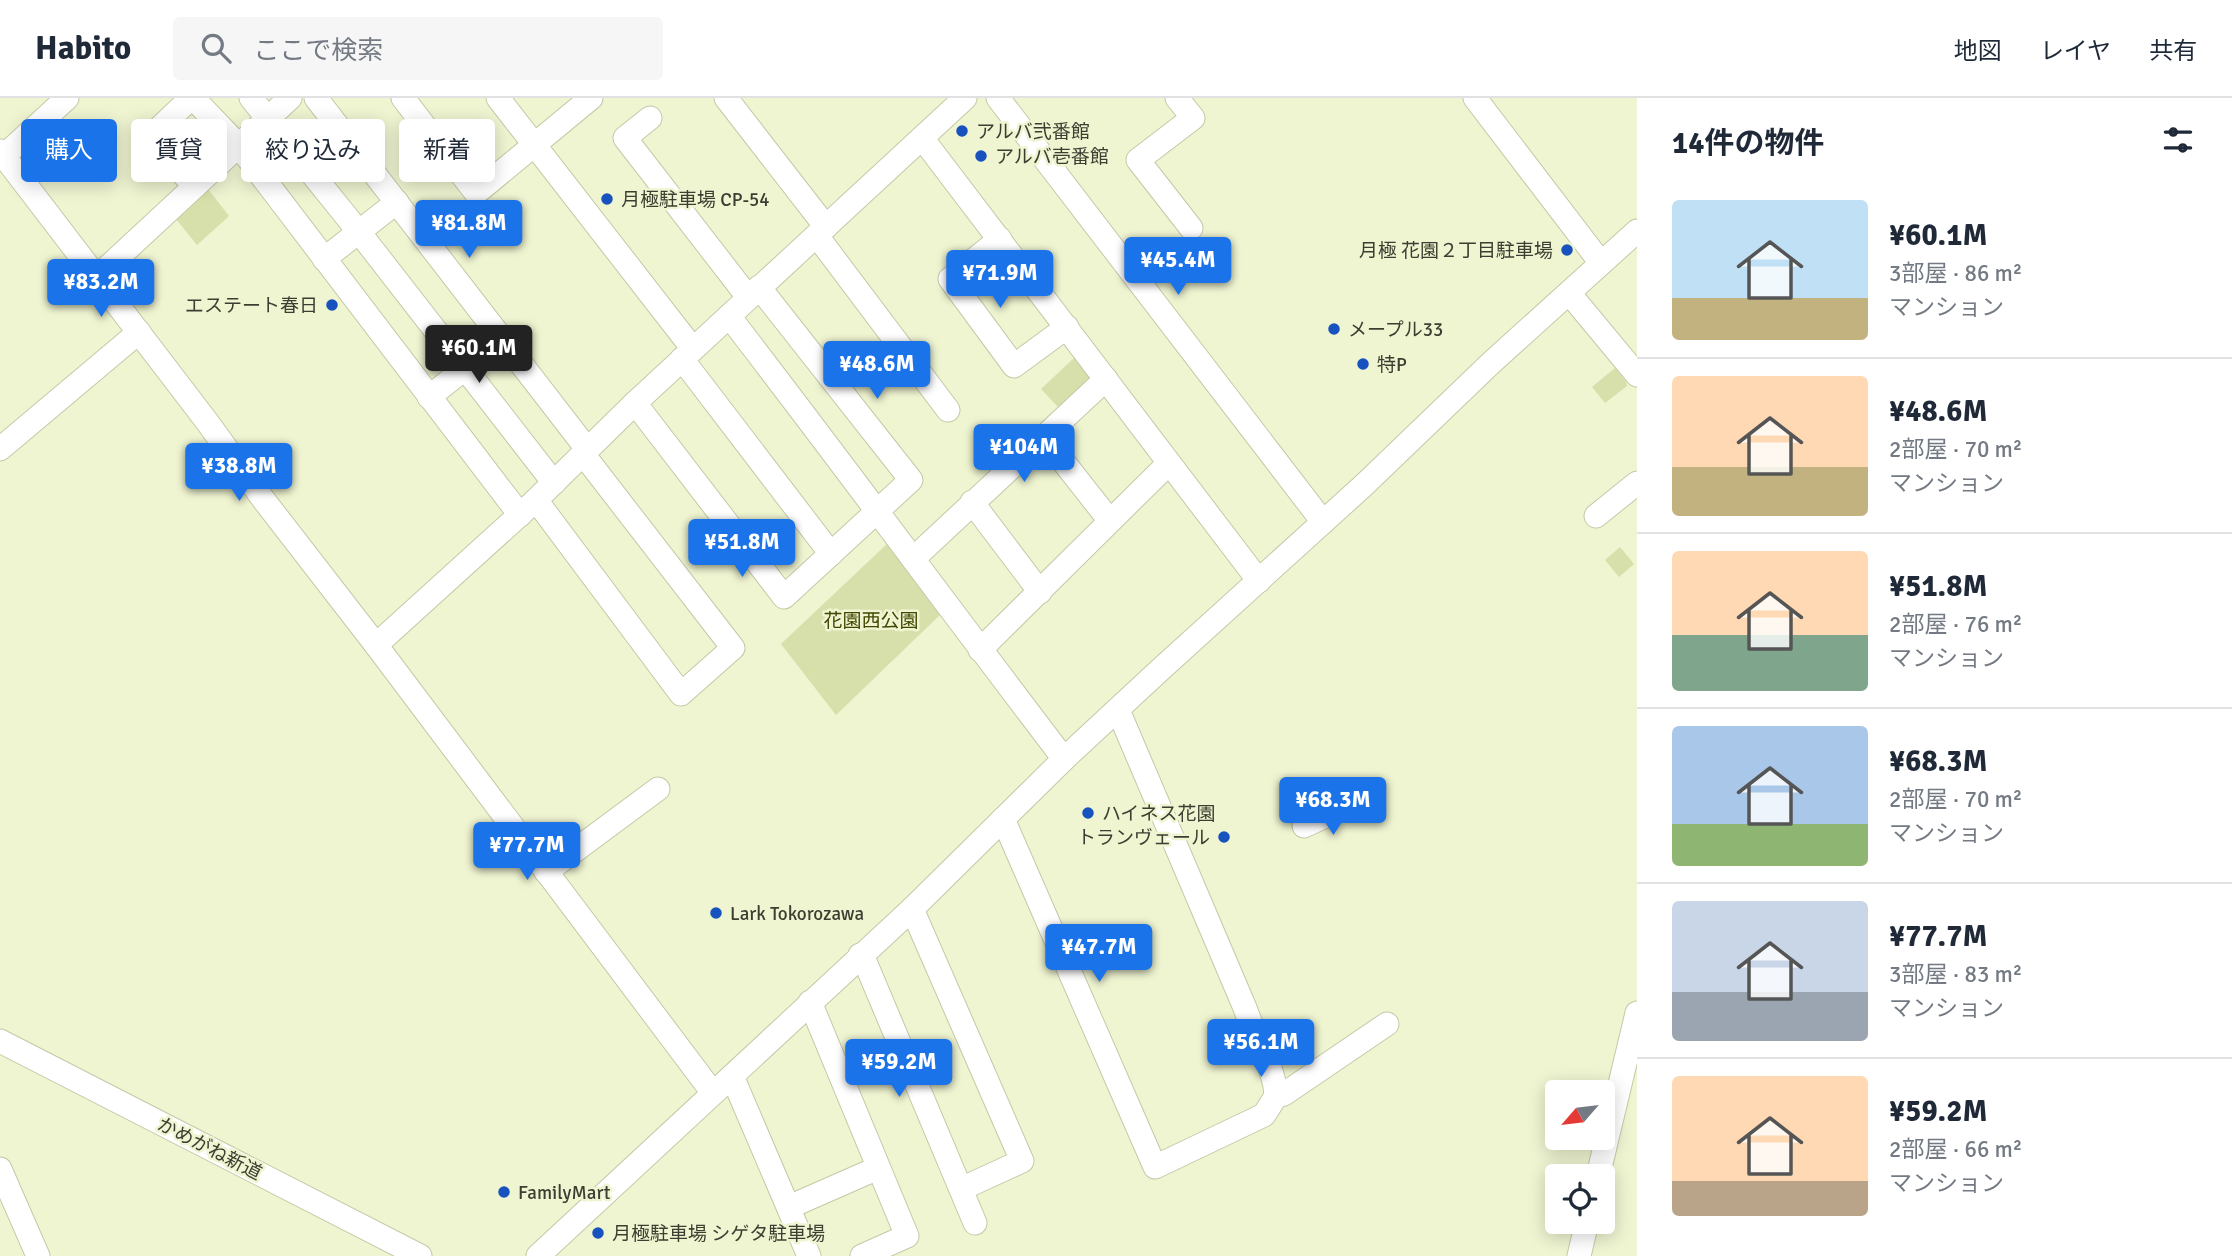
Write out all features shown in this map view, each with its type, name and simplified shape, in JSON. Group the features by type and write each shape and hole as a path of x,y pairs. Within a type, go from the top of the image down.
{"street":[{"path":"66,98 2,154 713,1093"},
{"path":"251,98 554,483"},
{"path":"96,278 290,98"},
{"path":"195,186 149,138 190,99 197,101 238,145 429,397 528,508 681,694 733,648 502,339 316,98"},
{"path":"403,98 476,193 591,98"},
{"path":"498,98 688,354 831,554"},
{"path":"726,98 948,410"},
{"path":"376,645 528,508 635,403 965,98"},
{"path":"998,98 1324,522"},
{"path":"1177,98 1192,118 1138,160 1191,228"},
{"path":"1475,98 1601,263"},
{"path":"635,403 784,597 911,480 625,138 650,118"},
{"path":"922,138 1259,581"},
{"path":"324,259 397,202"},
{"path":"538,1256 912,909 1064,760 1324,522 1490,363 1637,231"},
{"path":"1000,240 950,279 1014,366 1067,327"},
{"path":"1569,293 1637,375"},
{"path":"729,316 1064,760"},
{"path":"0,449 139,332"},
{"path":"429,397 502,339"},
{"path":"913,559 1106,379"},
{"path":"1044,437 1110,521"},
{"path":"980,650 1169,463"},
{"path":"1596,516 1637,483"},
{"path":"972,502 1040,592"},
{"path":"1003,819 1156,1167 1264,1115 1276,1096 1276,1083 1118,710"},
{"path":"546,872 658,789"},
{"path":"1304,826 1343,808"},
{"path":"912,909 1022,1161 961,1189"},
{"path":"860,955 975,1223"},
{"path":"810,1002 907,1236 901,1248 863,1256"},
{"path":"1601,1164 1637,1013"},
{"path":"1276,1096 1284,1094 1387,1024"},
{"name":"かめがね新道","path":"0,1041 420,1256"},
{"path":"732,1076 809,1256"},
{"path":"789,1207 878,1168"},
{"path":"0,1169 38,1256"},
{"path":"1579,1256 1584,1234"}],"green space":[{"path":"204,184 229,216 197,245 172,214"},
{"path":"1074,358 1092,380 1060,409 1041,389"},
{"path":"1615,368 1627,386 1605,403 1592,387"},
{"name":"花園西公園","path":"888,543 943,612 836,715 781,644"},
{"path":"1620,547 1634,564 1619,577 1605,560"}],"place":[{"name":"アルバ弐番館","path":"962,131"},
{"name":"アルバ壱番館","path":"981,156"},
{"name":"月極駐車場 CP-54","path":"607,199"},
{"name":"月極 花園２丁目駐車場","path":"1567,250"},
{"name":"エステート春日","path":"332,305"},
{"name":"メープル33","path":"1334,329"},
{"name":"特P","path":"1363,364"},
{"name":"ハイネス花園","path":"1088,813"},
{"name":"トランヴェール","path":"1224,837"},
{"name":"Lark Tokorozawa","path":"716,913"},
{"name":"FamilyMart","path":"504,1192"},
{"name":"月極駐車場 シゲタ駐車場","path":"598,1233"}]}
